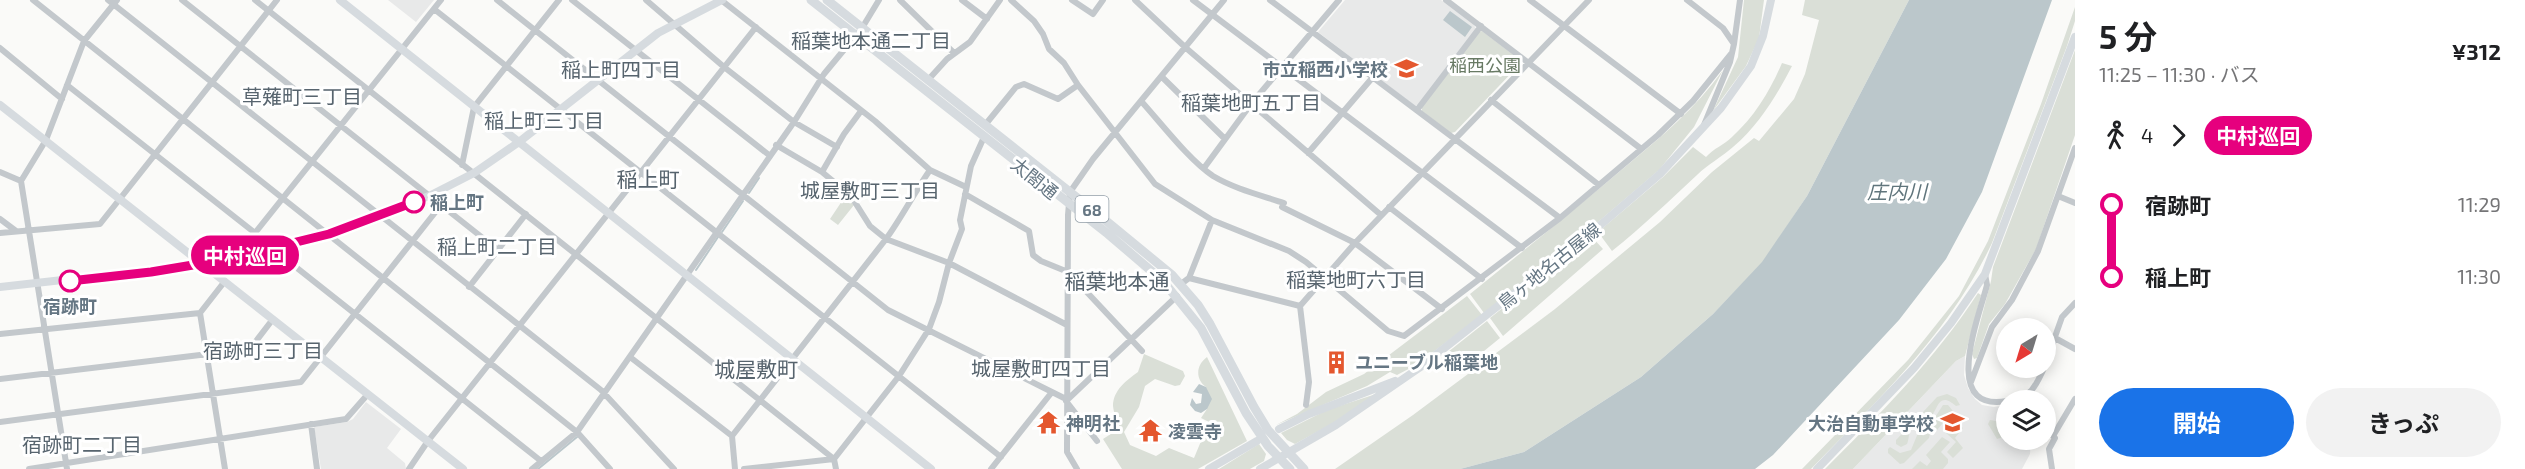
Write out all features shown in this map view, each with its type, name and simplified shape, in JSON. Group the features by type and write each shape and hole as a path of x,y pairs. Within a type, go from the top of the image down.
{"main road":[{"name":"太閤通","path":"812,0 928,80 1158,262 1198,305 1290,469"},
{"name":"太閤通","path":"827,0 859,31 984,137 1135,257 1177,296 1206,335 1246,413 1283,455 1303,468"}],"street":[{"path":"33,0 577,432 610,469"},
{"path":"182,0 498,250"},
{"path":"255,0 834,459 836,469"},
{"path":"0,233 100,224 277,0"},
{"path":"340,0 932,469"},
{"path":"255,232 441,0"},
{"path":"497,0 888,310 1066,400 1097,441"},
{"path":"462,165 474,107 559,0"},
{"path":"572,0 769,155"},
{"path":"646,0 724,67 794,122 837,147"},
{"path":"0,287 37,285 206,264 329,234 429,196 474,173 519,142 635,50 674,25 721,0 861,111 930,170 1029,231 1033,255 1041,261 1068,272 1142,351"},
{"path":"532,469 577,432 879,0"},
{"path":"900,0 954,53"},
{"path":"962,0 987,19"},
{"path":"928,80 954,53 970,42 1000,0"},
{"path":"1011,0 1034,21 1049,49 1064,63 1078,85 1155,184 1212,220 1289,251 1388,331 1404,336 1482,279 1599,185 1681,114 1731,54"},
{"path":"1072,0 1093,14 1103,0"},
{"path":"1135,0 1186,48 1381,215"},
{"path":"1193,0 1522,248"},
{"path":"1077,469 1067,452 1068,204 1071,192 1115,133 1224,0"},
{"path":"1270,0 1560,218"},
{"path":"1204,168 1251,104 1340,0"},
{"path":"1446,0 1640,148"},
{"path":"1530,0 1681,114"},
{"path":"1306,405 1309,382 1300,306 1381,215 1589,0"},
{"path":"1687,0 1723,28 1734,44"},
{"path":"1702,128 1734,44 1740,0"},
{"name":"鳥ヶ地名古屋線","path":"1260,469 1336,425 1419,368 1591,233 1660,174 1721,108 1751,66 1763,36 1771,0"},
{"path":"66,466 21,181 46,140 84,41 113,1 604,393 674,469"},
{"path":"434,9 1001,457"},
{"path":"1417,110 1481,26"},
{"path":"409,469 409,466 489,363 756,27"},
{"path":"1817,469 1914,368 1951,323 1985,274 2075,37"},
{"path":"0,48 62,99"},
{"path":"1162,77 1224,138"},
{"path":"1308,153 1373,77"},
{"path":"986,125 1016,87 1024,84 1058,99 1078,85"},
{"path":"67,85 255,232 259,252"},
{"path":"1491,100 1599,185"},
{"path":"1141,101 1204,168 1241,189 1283,205 1355,243 1442,309"},
{"path":"0,105 206,264 463,469"},
{"path":"822,172 861,111"},
{"path":"744,469 834,459 899,376 929,329 939,302 949,263 962,229 960,220 975,155 984,137"},
{"path":"776,145 822,172 851,196 870,226 886,239 949,263 1067,325"},
{"path":"1971,382 1992,327 2012,300 2038,251 2075,148"},
{"path":"735,469 732,436 886,239 905,213 915,192 930,170"},
{"path":"0,172 21,181"},
{"path":"2058,196 2075,203"},
{"path":"0,422 301,382 441,205"},
{"path":"1389,207 1482,279"},
{"path":"469,287 526,214"},
{"path":"0,219 17,232"},
{"path":"1180,284 1190,278 1212,220"},
{"path":"273,249 541,461"},
{"path":"1985,274 1987,285 1968,355 1967,368 1971,386 1982,400 1996,403"},
{"path":"1190,278 1300,306"},
{"path":"0,334 200,313 225,281"},
{"path":"1066,400 1177,296"},
{"path":"2056,335 2062,316 2075,303"},
{"path":"200,313 225,469"},
{"path":"0,379 250,349 273,319"},
{"path":"2056,339 2075,349"},
{"path":"630,357 732,436"},
{"path":"1279,429 1309,414 1392,383 1419,368"},
{"path":"991,469 1052,392"},
{"path":"29,469 66,466 220,438 346,419 368,394"},
{"path":"2056,431 2075,399"},
{"path":"310,424 317,469"},
{"path":"1209,469 1257,441"},
{"path":"2049,450 2052,469"}],"shaded area":[{"path":"388,0 434,0 416,22"},
{"name":"市立稲西小学校","path":"1345,0 1441,0 1474,25 1476,29 1415,106 1318,32"},
{"name":"大治自動車学校","path":"1965,356 1964,375 1975,399 1982,405 1996,407 1996,450 2030,450 2022,469 1853,469 1956,361"},
{"path":"366,402 401,429 387,448 405,463 406,469 321,469 314,427 347,422 353,419"}],"green space":[{"path":"1744,0 1764,0 1759,38 1746,66 1713,111 1738,57"},
{"path":"1805,0 1909,0 1807,196 1763,262 1713,314 1641,377 1524,452 1460,469 1335,469 1413,415 1555,309 1660,222 1712,172 1754,138 1759,141 1794,99 1805,74 1819,20 1802,15"},
{"path":"2075,7 2075,21 2067,46 1992,243 1975,275 1956,306 1934,335 1887,390 1811,469 1802,469 1908,360 1959,296 1988,241 2041,104"},
{"name":"稲西公園","path":"1482,31 1520,60 1520,64 1455,132 1451,133 1422,111 1422,107"},
{"path":"2075,50 2075,135 2036,249 2005,304 1989,324 1977,358 1974,359 1972,354 1993,267"},
{"path":"1782,63 1792,66 1774,99 1751,129 1612,251 1598,232 1663,177 1693,147 1706,157 1732,137 1761,103"},
{"path":"1723,70 1694,127 1659,170 1484,313 1470,294 1665,133 1690,109"},
{"path":"831,183 854,205 838,225 830,219 844,198 829,186"},
{"path":"1592,237 1603,249 1503,336 1490,318"},
{"path":"1978,293 1981,295 1965,356 1956,361 1853,469 1825,469 1886,407 1925,363"},
{"path":"1467,296 1482,315 1416,365 1397,375 1390,372 1367,386 1276,425 1297,414 1326,392 1364,374"},
{"path":"1487,321 1500,338 1462,369 1448,352"},
{"path":"1144,354 1183,371 1185,376 1180,385 1175,386 1155,379 1145,386 1139,407 1124,432 1130,445 1156,456 1169,448 1194,458 1209,422 1201,418 1207,409 1206,387 1202,384 1198,372 1203,360 1207,357 1247,441 1198,469 1122,469 1103,439 1117,430 1113,406 1115,395 1129,378 1138,372"},
{"path":"1376,394 1335,422 1295,444 1281,433 1327,410"},
{"path":"1947,394 1956,398 1960,405 1956,406 1943,400 1931,417 1923,416 1923,412 1937,397"},
{"path":"1943,405 1948,405 1953,411 1937,430 1917,425 1911,430 1907,444 1901,447 1896,444 1896,440 1916,419 1932,422"},
{"path":"1990,420 1996,421 1996,437 1988,424"},
{"path":"1956,422 1963,428 1955,438 1963,448 1953,458 1947,452 1956,442 1946,433"},
{"path":"1923,431 1930,434 1929,438 1904,463 1900,464 1888,453 1890,447 1900,453 1911,450 1918,433"},
{"path":"1942,437 1950,442 1941,452 1948,459 1943,469 1912,469 1920,461 1927,466 1931,461 1926,455"},
{"path":"1259,444 1266,454 1264,461 1250,469 1219,469"}],"water":[{"name":"庄内川","path":"1909,0 2052,0 1982,192 1946,259 1899,320 1773,455 1755,469 1460,469 1524,452 1641,377 1713,314 1762,262 1807,196"},
{"path":"1450,11 1472,27 1465,37 1443,20"},
{"path":"1199,384 1206,387 1212,399 1207,409 1201,413 1195,411 1190,405 1192,398 1196,404 1201,403 1202,394 1193,392"}],"waterway":[{"path":"749,193 759,178"},
{"path":"722,232 743,201"},
{"path":"696,270 718,237"},
{"path":"538,469 577,437"}],"bus line":[{"name":"中村巡回","path":"70,281 206,264 273,249 329,234 414,202"}],"place":[{"name":"市立稲西小学校","path":"1406,69"},
{"name":"稲上町","path":"414,202"},
{"name":"宿跡町","path":"70,281"},
{"name":"ユニーブル稲葉地","path":"1337,362"},
{"name":"神明社","path":"1048,423"},
{"name":"大治自動車学校","path":"1952,423"},
{"name":"凌雲寺","path":"1150,431"}],"district":[{"name":"稲葉地本通二丁目","path":"871,40"},
{"name":"稲上町四丁目","path":"621,69"},
{"name":"草薙町三丁目","path":"302,96"},
{"name":"稲葉地町五丁目","path":"1251,102"},
{"name":"稲上町三丁目","path":"544,120"},
{"name":"稲上町","path":"648,178"},
{"name":"城屋敷町三丁目","path":"870,190"},
{"name":"稲上町二丁目","path":"497,246"},
{"name":"稲葉地町六丁目","path":"1356,279"},
{"name":"稲葉地本通","path":"1117,280"},
{"name":"宿跡町三丁目","path":"263,350"},
{"name":"城屋敷町","path":"756,368"},
{"name":"城屋敷町四丁目","path":"1041,368"},
{"name":"宿跡町二丁目","path":"82,444"}]}
